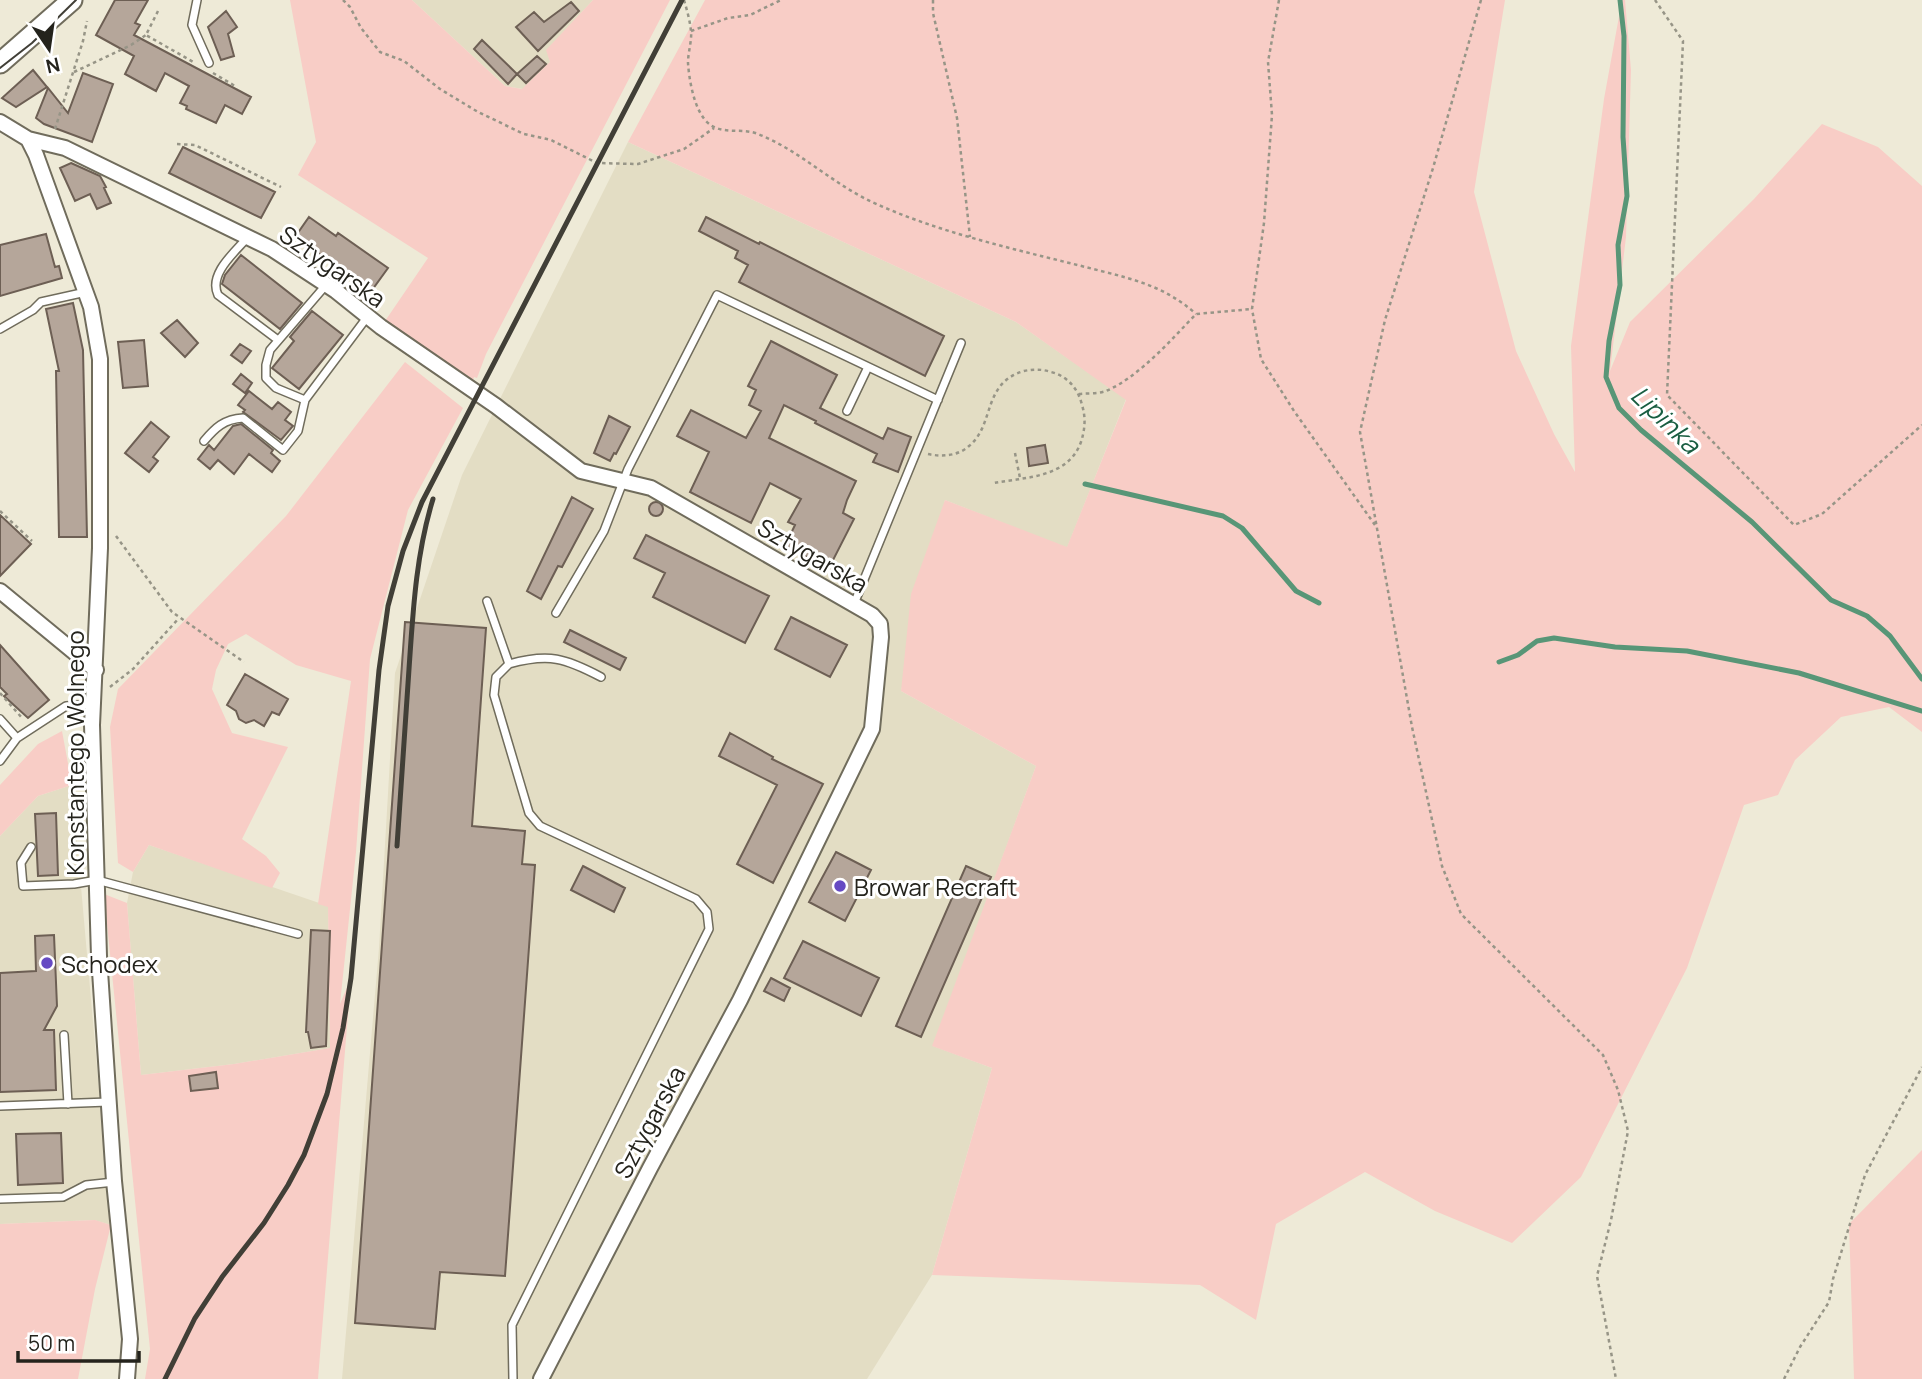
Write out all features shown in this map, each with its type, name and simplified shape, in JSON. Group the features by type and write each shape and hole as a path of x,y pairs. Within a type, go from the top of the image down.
{"street":[{"path":"0,63 72,0"},
{"name":"Sztygarska","path":"0,122 27,139 65,148 272,249 496,406 581,471 651,488 854,604 872,615 880,624 872,729 740,1000 541,1379"},
{"name":"Konstantego Wolnego","path":"27,139 36,155 92,307 100,359 96,670 92,725 99,957 114,1181 130,1339 127,1379"},
{"path":"0,591 96,670"}],"lane":[{"path":"197,0 192,25 205,65"},
{"path":"248,237 222,268 215,279 214,287 218,295 278,340"},
{"path":"305,400 276,388 266,378 266,365 270,350 326,285"},
{"path":"0,329 33,310 41,302 86,292"},
{"path":"556,613 604,531 628,469 716,295 938,400"},
{"path":"204,442 218,425 232,418 243,418 283,450 298,431 305,400 368,316"},
{"path":"854,604 961,343"},
{"path":"847,411 868,367"},
{"path":"488,601 509,664"},
{"path":"513,1379 512,1325 709,929 707,912 696,899 540,826 529,813 494,695 496,677 509,664 529,658 551,658 571,661 601,677"},
{"path":"0,761 17,738 66,706 93,704"},
{"path":"0,719 17,738"},
{"path":"31,846 21,863 23,886 74,884 97,880 298,934"},
{"path":"64,1035 68,1104"},
{"path":"0,1106 109,1102"},
{"path":"0,1199 63,1197 86,1185 114,1181"}],"path":[{"path":"343,0 380,52 404,61 440,89 478,112 524,134 551,140 597,163 638,164 684,149 713,128"},
{"path":"691,31 728,18 750,15 781,0"},
{"path":"933,0 933,13 957,118 970,237"},
{"path":"1279,0 1268,62 1272,115 1264,223 1252,309 1261,359 1294,411 1377,528"},
{"path":"1481,0 1433,168 1385,320 1360,432 1412,727 1439,853 1461,914 1603,1055 1618,1090 1628,1131 1597,1276 1616,1379"},
{"path":"1656,0 1683,41 1667,395 1794,525 1822,514 1922,425"},
{"path":"685,1 691,31 688,63 692,88 701,114 713,128 756,133 809,162 870,201 970,237 1137,280 1178,298 1196,314"},
{"path":"74,72 131,46 146,35 158,11"},
{"path":"54,131 74,72 87,21"},
{"path":"146,35 205,65"},
{"path":"213,73 235,86"},
{"path":"177,145 195,145 281,187"},
{"path":"1079,394 1104,392 1124,381 1169,342 1196,314 1252,309"},
{"path":"918,451 944,456 968,448 981,430 988,407 998,388 1018,373 1032,369 1059,374 1071,382 1079,394 1085,420 1079,447 1072,459 1060,469 1049,473 994,483"},
{"path":"1015,453 1020,478"},
{"path":"0,511 32,541"},
{"path":"111,529 179,618 244,662"},
{"path":"103,692 133,669 179,618"},
{"path":"0,693 32,728"},
{"path":"1784,1379 1800,1347 1829,1302 1833,1279 1865,1175 1922,1067"}],"shaded area":[{"path":"290,0 412,0 505,86 522,89 550,62 546,50 593,0 670,0 486,354 477,378 474,377 473,380 445,361 430,361 383,324 428,258 298,175 316,142"},
{"path":"412,0 593,0 547,50 550,62 523,89 505,86"},
{"path":"705,0 1505,0 1474,192 1516,351 1554,434 1575,472 1571,346 1604,99 1622,0 1625,0 1631,70 1626,237 1610,371 1630,322 1754,199 1822,124 1878,147 1922,186 1922,732 1889,707 1841,717 1795,760 1778,795 1744,805 1687,968 1581,1177 1512,1243 1435,1211 1365,1172 1276,1224 1256,1320 1200,1285 932,1275 992,1068 932,1046 1036,766 901,691 911,594 945,500 1067,547 1126,400 1016,322 628,142"},
{"path":"628,142 1016,322 1126,399 1067,548 945,500 901,691 1036,766 933,1046 992,1068 932,1275 867,1379 342,1379 379,948 395,673 462,475"},
{"path":"405,362 463,408 408,510 370,659 356,852 340,1004 351,978 318,1379 145,1379 150,1349 104,894 127,903 141,1075 234,1064 330,1048 328,907 318,904 351,681 296,665 246,634 228,644 216,670 212,689 232,733 288,747 242,839 266,856 280,873 272,888 149,845 133,872 118,863 110,727 118,689 286,516"},
{"path":"62,731 72,785 38,796 0,836 0,785 38,744"},
{"path":"72,785 111,1225 94,1220 0,1224 0,836 38,796"},
{"path":"149,845 328,906 330,1048 234,1064 141,1075 127,903 133,872"},
{"path":"1922,1150 1922,1379 1854,1379 1849,1224"},
{"path":"95,1220 111,1225 95,1289 78,1379 0,1379 0,1224"}],"building":[{"path":"115,0 148,0 135,23 140,25 134,35 251,97 242,114 225,105 216,123 186,109 187,106 180,103 189,86 165,73 156,91 125,74 134,56 96,35"},
{"path":"571,2 579,11 538,51 516,27 534,12 544,22"},
{"path":"226,11 237,27 228,34 234,56 221,60 208,27"},
{"path":"482,40 517,74 508,84 474,49"},
{"path":"537,56 546,64 526,83 517,74"},
{"path":"33,70 47,87 16,107 2,98"},
{"path":"83,73 113,84 92,142 44,124 36,118 48,88 68,113"},
{"path":"183,147 275,192 261,218 169,173"},
{"path":"71,163 100,176 111,203 97,209 90,194 75,201 60,168"},
{"path":"309,217 336,236 338,233 388,268 372,290 295,237"},
{"path":"706,217 944,336 925,376 739,282 748,265 735,258 738,251 699,231"},
{"path":"46,234 55,267 59,266 62,278 0,296 0,245"},
{"path":"241,255 302,303 280,329 222,284 225,275"},
{"path":"73,303 83,350 87,537 59,537 56,371 59,371 46,309"},
{"path":"312,311 343,335 299,389 272,368 294,341 290,337"},
{"path":"177,320 198,343 185,357 161,333"},
{"path":"144,340 148,386 123,388 118,342"},
{"path":"771,341 837,375 820,408 883,439 888,428 911,437 898,472 873,462 877,454 784,405 769,438 856,481 843,513 854,519 829,568 785,546 795,525 788,522 801,499 770,483 751,523 690,492 709,452 677,436 691,410 746,438 761,411 749,405 756,390 748,386"},
{"path":"240,344 251,351 242,363 231,355"},
{"path":"241,374 252,383 245,393 233,384"},
{"path":"249,391 272,409 278,402 291,412 285,420 293,426 281,440 243,412 245,410 238,405"},
{"path":"609,416 630,427 610,461 594,453"},
{"path":"151,422 169,437 153,457 158,461 149,472 125,453"},
{"path":"241,424 273,450 271,453 280,461 272,472 249,454 234,474 218,460 210,469 198,459 209,445 214,450 233,426"},
{"path":"1045,445 1048,463 1029,466 1027,448"},
{"path":"572,497 593,509 562,567 558,566 541,599 527,591"},
{"path":"653,502 659,502 663,509 659,516 653,516 649,512 649,506"},
{"path":"0,515 31,544 0,576"},
{"path":"646,535 769,596 745,643 653,597 665,573 634,558"},
{"path":"791,617 847,645 830,677 775,649"},
{"path":"405,622 486,628 472,826 525,831 522,864 535,865 505,1276 440,1272 435,1329 355,1323"},
{"path":"570,630 626,658 620,670 564,642"},
{"path":"0,645 49,700 28,718 4,696 7,694 0,687"},
{"path":"245,674 288,699 279,715 272,712 264,726 254,720 246,723 227,705"},
{"path":"730,733 773,757 772,759 823,784 773,883 737,864 777,785 719,756"},
{"path":"56,813 58,875 38,876 35,814"},
{"name":"Browar Recraft","path":"836,852 871,870 845,921 809,902"},
{"path":"583,866 625,888 614,912 571,890"},
{"path":"966,866 991,877 921,1037 896,1026"},
{"path":"311,930 330,931 326,1046 311,1048 306,1032"},
{"path":"54,935 57,1006 44,1030 54,1030 56,1090 0,1092 0,973 36,971 35,936"},
{"path":"803,941 879,978 861,1016 784,978"},
{"path":"771,978 790,988 784,1001 764,991"},
{"path":"216,1072 218,1088 191,1091 189,1076"},
{"path":"61,1133 63,1183 18,1185 16,1134"}],"waterway":[{"name":"Lipinka","path":"1620,0 1624,36 1623,137 1627,196 1618,245 1620,285 1609,341 1606,377 1619,408 1641,430 1752,522 1831,600 1867,616 1890,636 1922,679"},
{"path":"1085,484 1223,516 1242,528 1296,591 1319,603"},
{"path":"1499,662 1518,655 1537,641 1554,638 1615,647 1687,651 1799,673 1922,711"}],"tram line":[{"path":"0,68 32,43 76,0"}],"railway":[{"path":"165,1379 195,1318 222,1277 264,1223 288,1185 304,1155 327,1094 343,1028 351,978 379,670 388,606 403,551 422,502 682,0"},
{"path":"397,846 414,604 419,562 433,499"}],"place":[{"name":"Browar Recraft","path":"840,886"},
{"name":"Schodex","path":"47,963"}]}
